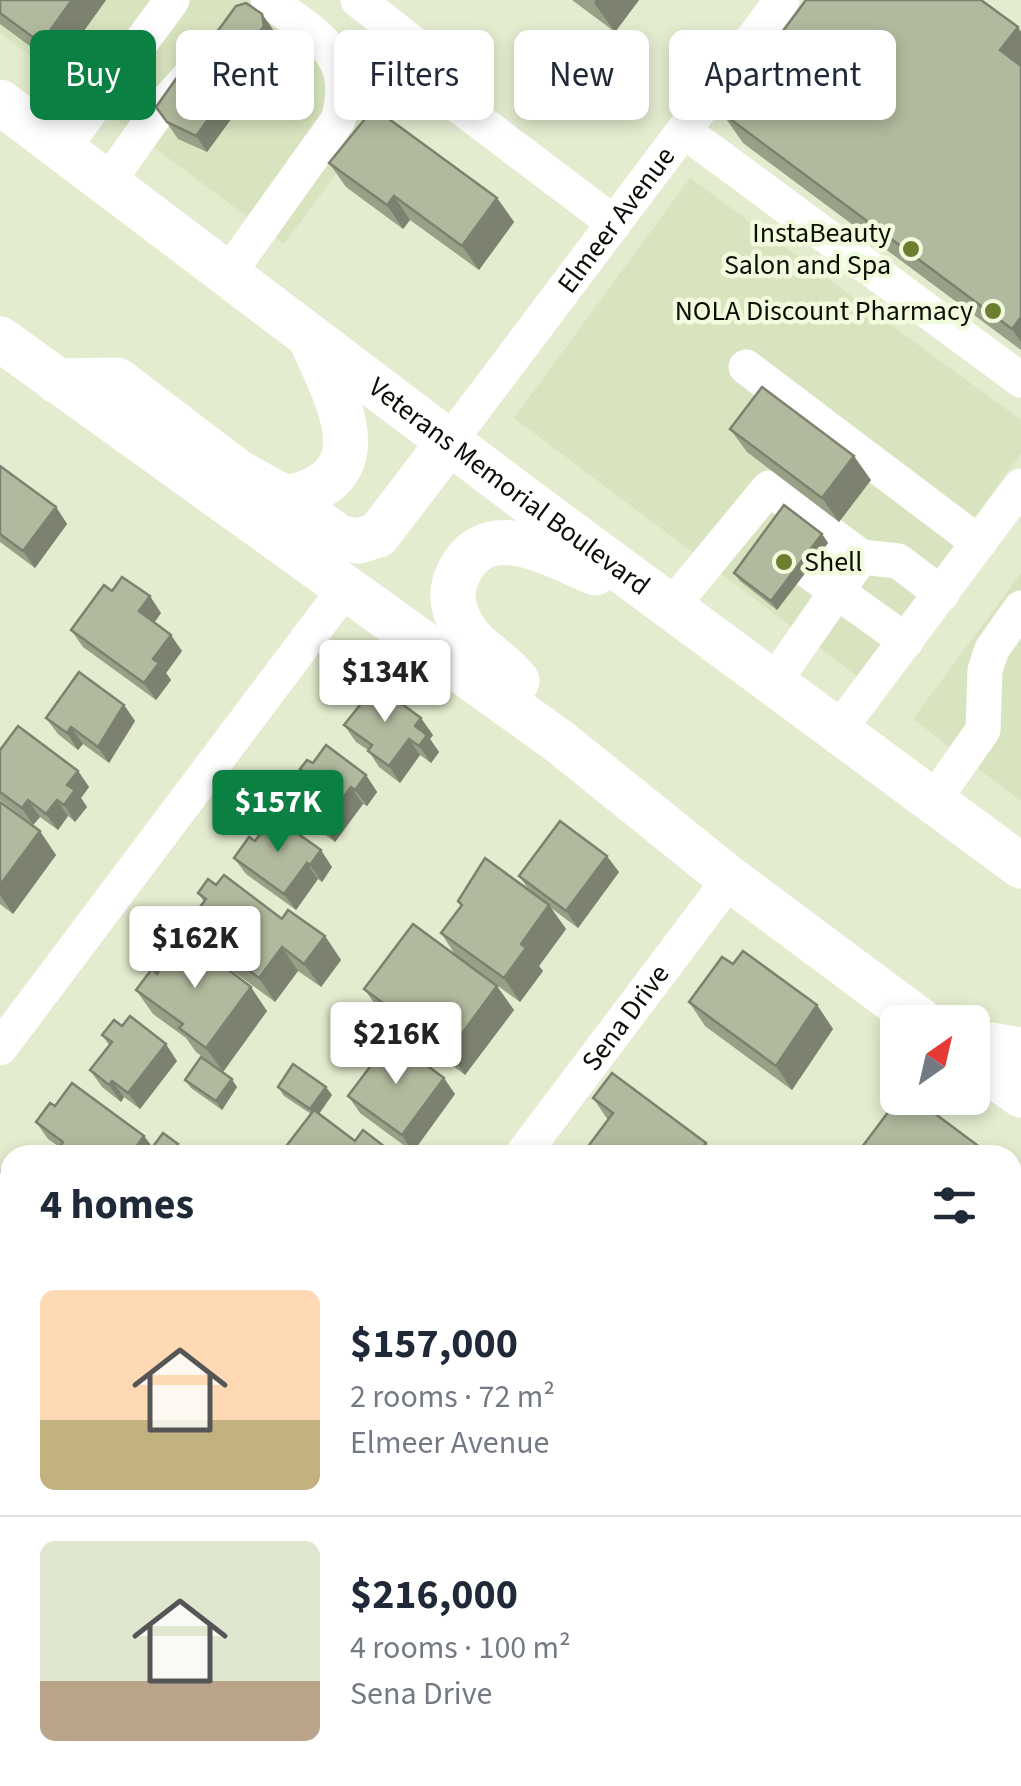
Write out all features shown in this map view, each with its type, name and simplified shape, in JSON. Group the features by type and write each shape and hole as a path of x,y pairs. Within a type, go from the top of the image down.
{"main road":[{"name":"Veterans Memorial Boulevard","path":"0,102 448,442 1021,866"},
{"path":"285,498 308,494 327,479 341,464 346,446 344,417 308,334"},
{"path":"0,340 560,742 730,879 899,1005"},
{"path":"56,381 117,380 238,472 285,498 340,538 359,541 378,535 448,442"},
{"path":"560,742 508,670 470,639 461,625 452,596 464,562 477,549 492,542 524,544 666,604"},
{"path":"990,1045 1021,1050"},
{"path":"990,1073 1021,1095"}],"street":[{"path":"63,148 172,0"},
{"path":"228,274 338,120 345,96 343,74 334,53 318,36 268,0"},
{"path":"358,0 424,52 439,86 450,100 614,223"},
{"name":"Elmeer Avenue","path":"448,442 782,0"},
{"path":"108,182 156,114 176,95"},
{"path":"684,130 1021,380"},
{"path":"746,367 979,543"},
{"path":"838,732 1021,486"},
{"path":"666,604 717,550 755,531 769,488 861,558 898,560 942,594"},
{"path":"717,550 747,571"},
{"path":"774,683 861,558"},
{"path":"807,570 906,641"},
{"path":"0,1048 345,590"},
{"path":"784,600 814,624"},
{"path":"933,801 984,730 992,649 1021,608"},
{"name":"Sena Drive","path":"530,1145 730,879"}],"shaded area":[{"path":"0,0 289,0 334,33 334,120 376,120 284,244 117,120 156,120 156,30 30,30 30,55 0,33"},
{"path":"690,178 1021,420 1021,454 857,676 514,418"},
{"path":"1021,573 1021,801 913,719"}],"building":[{"path":"0,0 72,0 50,30 30,30 30,35 0,13"},
{"path":"806,0 981,0 1018,27 1000,50 1021,66 1021,317 1012,329 731,120 896,120 896,30 784,30"},
{"path":"246,3 262,14 261,30 218,30 236,6"},
{"path":"176,79 176,120 208,120 196,136 167,122 156,107"},
{"path":"364,120 390,120 497,198 462,246 394,196 387,205 329,163"},
{"path":"762,387 854,456 822,498 730,429"},
{"path":"0,466 56,507 23,551 0,534"},
{"path":"784,505 822,534 771,601 734,573"},
{"path":"122,577 150,596 139,611 171,635 153,659 159,663 144,683 71,630 104,585 112,591"},
{"path":"79,672 124,705 98,747 71,727 67,733 46,718"},
{"path":"376,685 421,718 415,726 427,735 419,746 409,739 389,766 368,751 372,745 344,725"},
{"path":"18,726 78,771 67,785 75,790 64,805 57,800 46,814 28,800 22,808 0,792 0,750"},
{"path":"326,745 366,775 355,790 351,787 323,825 303,810 308,804 291,791 305,772 300,769 307,760 313,763"},
{"path":"0,802 40,831 0,885"},
{"path":"273,816 321,850 284,894 234,858 249,837 255,841"},
{"path":"560,821 607,856 566,911 519,876"},
{"path":"485,858 549,905 521,944 526,948 504,978 441,933 462,905 458,901"},
{"path":"224,875 282,919 288,910 325,936 304,964 282,947 259,978 206,939 204,942 184,928 206,899 198,893 208,879 216,885"},
{"path":"413,924 497,986 449,1051 364,989"},
{"path":"182,934 251,987 206,1048 179,1028 183,1024 136,990 152,969 157,974"},
{"path":"743,951 817,1005 776,1066 689,1002 722,957 733,964"},
{"path":"130,1016 166,1044 128,1093 90,1070 112,1042 102,1035 114,1020 122,1026"},
{"path":"391,1039 444,1078 402,1135 348,1096"},
{"path":"201,1057 232,1079 216,1101 185,1080"},
{"path":"293,1064 326,1087 310,1109 278,1087"},
{"path":"612,1073 706,1143 589,1145 613,1113 593,1098"},
{"path":"72,1083 144,1136 137,1145 61,1145 63,1142 36,1122 50,1103 55,1106"},
{"path":"314,1110 355,1141 363,1130 382,1145 287,1145"},
{"path":"886,1115 937,1115 977,1145 864,1145"},
{"path":"163,1133 178,1144 177,1145 154,1145"}],"place":[{"name":"InstaBeauty Salon and Spa","path":"911,249"},
{"name":"NOLA Discount Pharmacy","path":"993,311"},
{"name":"Shell","path":"784,562"}]}
